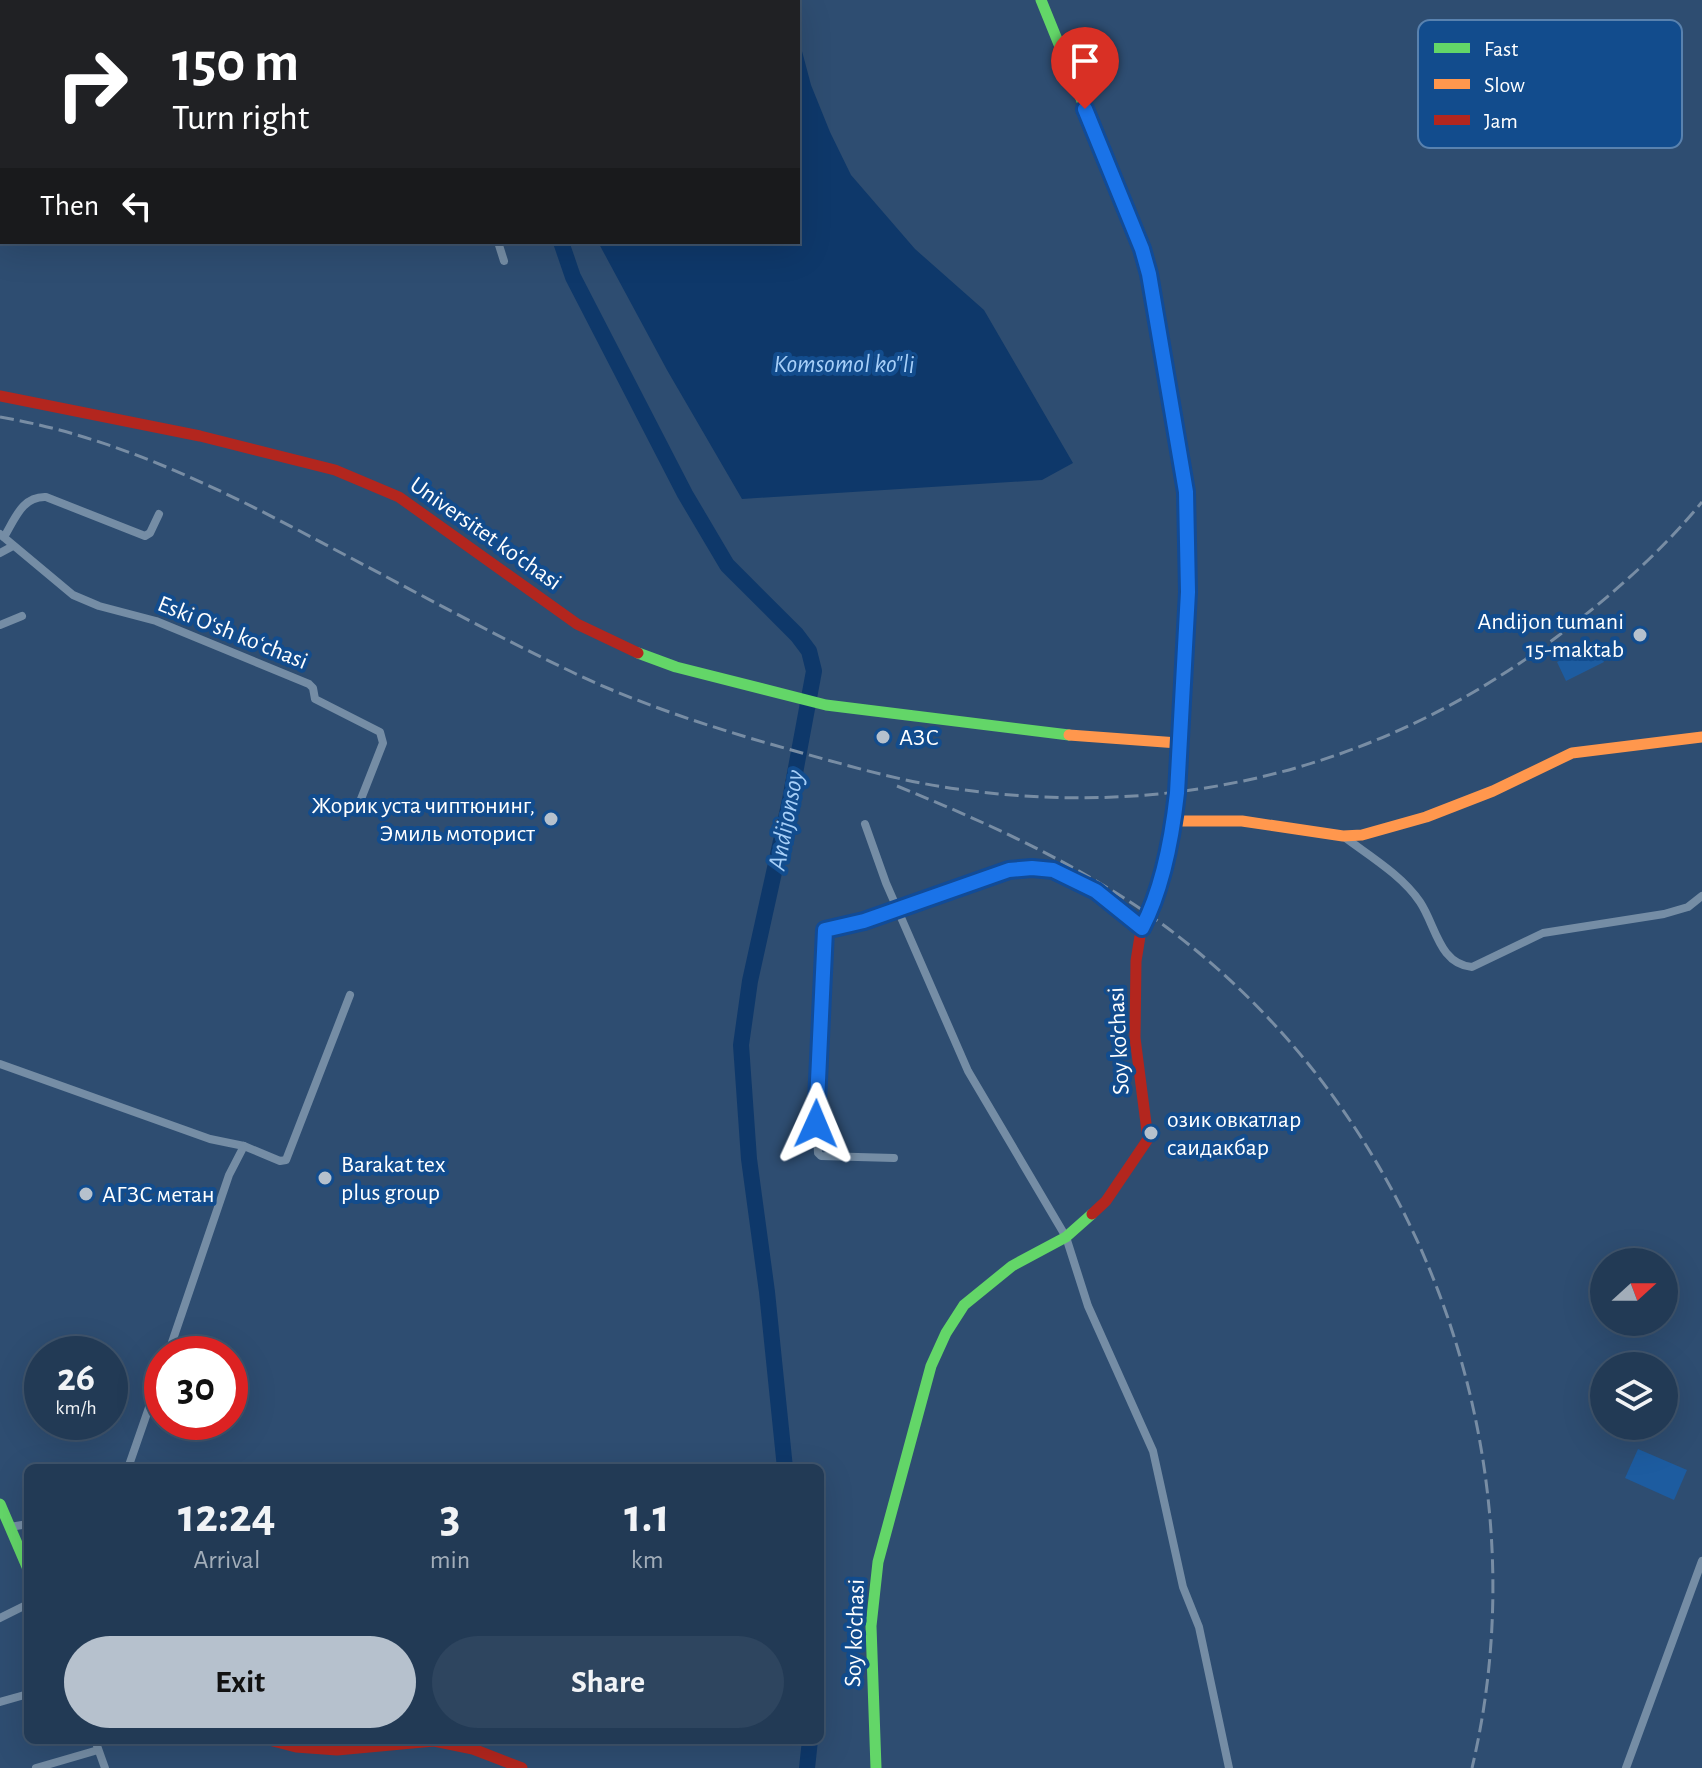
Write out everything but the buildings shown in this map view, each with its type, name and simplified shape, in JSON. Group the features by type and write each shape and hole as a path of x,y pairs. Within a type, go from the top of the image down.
{"main road":[{"name":"Soy ko'chasi","path":"876,1768 871,1626 878,1562 931,1366 946,1333 964,1305 1012,1266 1066,1237 1106,1201 1148,1139 1137,1062 1133,995 1142,928 1157,892 1174,821 1188,592 1186,492 1149,274 1142,249 1041,0"},
{"name":"Universitet kо‘chasi","path":"0,396 200,436 335,470 399,497 577,624 634,652 676,667 826,705 1098,739 1178,743"},
{"path":"1174,821 1242,821 1343,836 1389,829 1517,782 1572,753 1702,737"},
{"path":"0,1504 24,1560"},
{"path":"282,1744 319,1750 397,1744"},
{"path":"455,1744 522,1768"}],"street":[{"path":"499,244 504,261"},
{"path":"2,535 23,505 37,497 46,497 145,536 150,533 159,514"},
{"name":"Eski Oʻsh koʻchasi","path":"2,535 73,595 156,621 309,684 315,699 380,732 383,743 361,799"},
{"path":"0,553 13,546"},
{"path":"0,625 22,616"},
{"path":"865,824 897,909 968,1071 1066,1237 1088,1306 1153,1451 1183,1587 1199,1627 1229,1768"},
{"path":"1343,836 1392,873 1419,900 1444,952 1460,966 1472,967 1543,933 1664,914 1688,907 1702,896"},
{"path":"894,1158 821,1156 817,1147 815,1100 825,930 864,921 1009,870 1053,870 1096,891 1142,928"},
{"path":"0,1064 210,1139 244,1146 280,1161 286,1160 350,995"},
{"path":"174,1336 229,1175 244,1146"},
{"path":"129,1464 144,1422"},
{"path":"10,1527 24,1525"},
{"path":"1626,1768 1702,1561"},
{"path":"0,1618 24,1606"},
{"path":"0,1702 24,1695"},
{"path":"96,1744 105,1768"},
{"path":"36,1768 98,1750"}],"shaded area":[{"path":"1594,643 1604,662 1566,681 1557,662"},
{"path":"1638,1449 1687,1470 1674,1500 1625,1478"}],"water":[{"name":"Komsomol ko\"li","path":"800,44 811,85 851,175 915,249 984,310 1073,463 1042,480 742,499 599,244 800,244"}],"waterway":[{"name":"Andijonsoy","path":"562,244 573,277 685,494 727,565 797,635 809,651 814,671 790,800 750,981 741,1045 749,1159 767,1292 785,1464"},
{"name":"Andijonsoy","path":"807,1768 810,1744"}],"railway":[{"path":"0,417 87,438 170,468 251,506 541,657 656,707 772,745 859,769 937,786 1038,797 1118,797 1197,789 1273,774 1348,751 1420,720 1490,682 1578,621 1652,556 1702,502"},
{"path":"897,786 1026,843 1088,876 1148,914 1242,991 1322,1082 1388,1183 1439,1292 1473,1408 1491,1527 1491,1648 1472,1768"}],"traffic: fast":[{"path":"1041,0 1142,249 1149,274 1186,492 1187,619"},
{"path":"638,653 676,667 826,705 1069,735"},
{"path":"876,1768 871,1626 878,1562 931,1366 946,1333 964,1305 1012,1266 1066,1237 1092,1214"},
{"path":"0,1504 24,1560"}],"traffic: slow":[{"path":"1069,735 1178,743"},
{"path":"1174,821 1242,821 1343,836 1362,835 1426,817 1493,791 1572,753 1702,737"}],"traffic: jam":[{"path":"0,396 200,436 335,470 399,497 577,624 638,653"},
{"path":"1092,1214 1106,1201 1148,1139 1135,1038 1136,961 1141,930 1163,866 1175,805 1187,619"},
{"path":"284,1744 337,1750 402,1744"},
{"path":"449,1744 473,1749 522,1768"}],"place":[{"name":"Andijon tumani 15-maktab","path":"1640,635"},
{"name":"АЗС","path":"883,737"},
{"name":"Жорик уста чиптюнинг, Эмиль моторист","path":"551,819"},
{"name":"озик овкатлар саидакбар","path":"1151,1133"},
{"name":"Barakat tex plus group","path":"325,1178"},
{"name":"АГЗС метан","path":"86,1194"}],"route":[{"path":"816,1124 825,930 864,921 1009,870 1053,870 1096,891 1142,928 1157,892 1174,821 1177,793 1188,592 1186,492 1149,274 1142,249 1085,109"}]}
